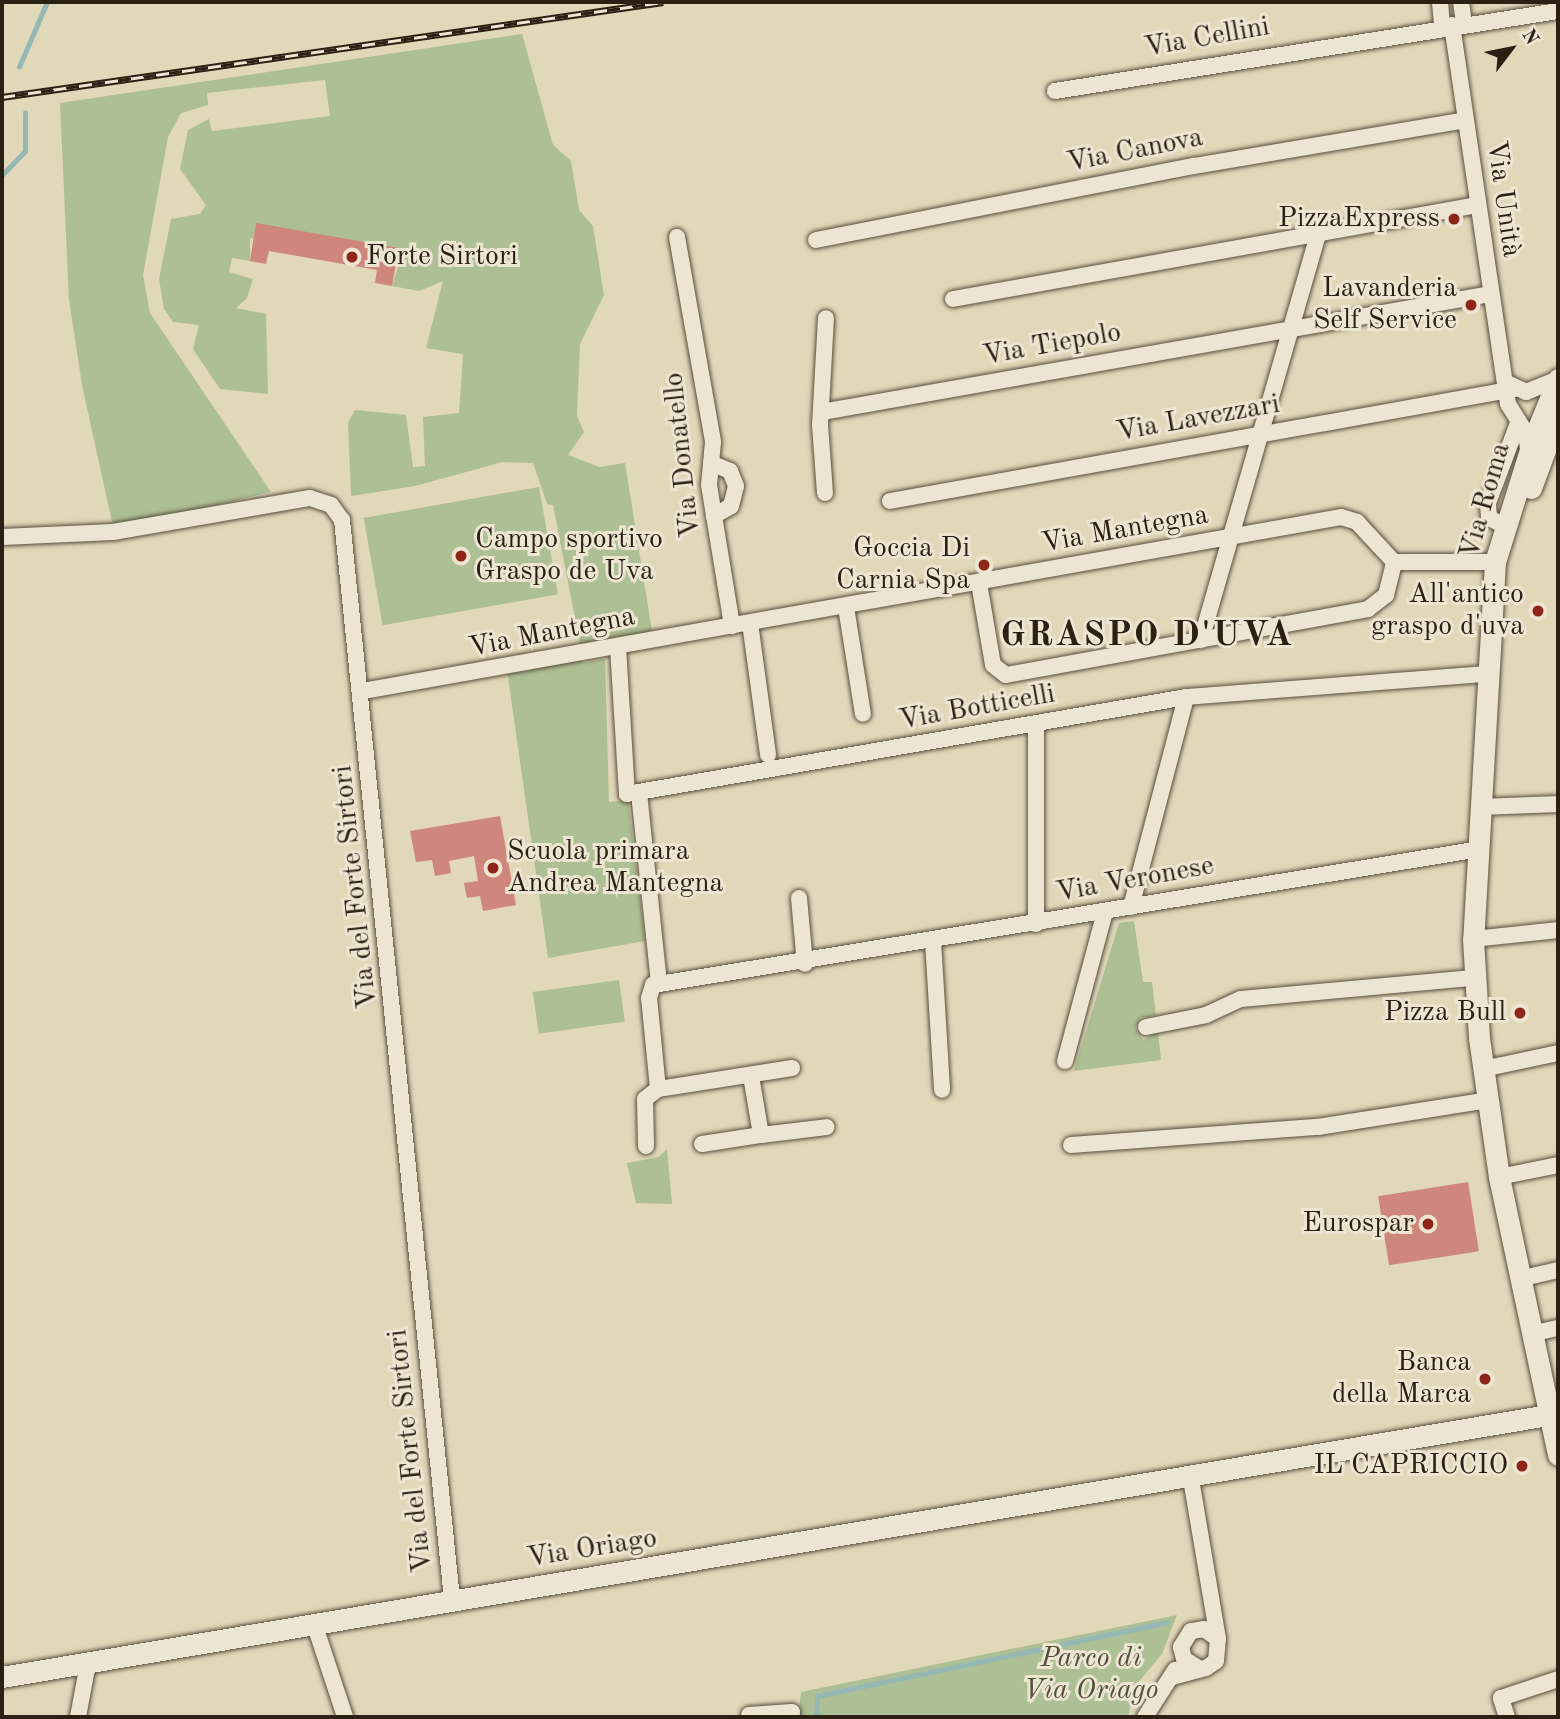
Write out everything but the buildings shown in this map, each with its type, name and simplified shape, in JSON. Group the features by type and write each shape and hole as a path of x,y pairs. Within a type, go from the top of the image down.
{"street":[{"name":"Via Unità","path":"1440,2 1452,25 1490,294 1509,387 1533,419"},
{"name":"Via Unità","path":"1452,25 1461,2"},
{"name":"Via Cellini","path":"1055,91 1452,25 1558,11"},
{"name":"Via Canova","path":"816,240 1465,120"},
{"path":"953,299 1477,205"},
{"path":"1201,640 1318,234"},
{"name":"Via Donatello","path":"677,237 713,442 711,463 714,516 732,625"},
{"name":"Via Tiepolo","path":"822,412 1490,294"},
{"path":"825,493 822,412 826,317"},
{"path":"1509,387 1538,391 1558,379"},
{"name":"Via Roma","path":"1558,379 1533,419 1512,526 1486,727 1474,850 1473,939 1473,978 1479,1038 1499,1177 1558,1455"},
{"name":"Via Lavezzari","path":"890,501 1509,387"},
{"path":"1512,526 1488,516 1489,496 1533,419 1558,398"},
{"name":"Via Roma","path":"1486,727 1485,674 1495,562 1512,526 1533,419"},
{"path":"711,463 730,471 736,486 731,506 714,516"},
{"name":"Via del Forte Sirtori","path":"2,537 113,532 301,499 326,501 344,526 363,691 452,1600"},
{"name":"Via Mantegna","path":"363,691 1350,518 1394,562"},
{"path":"979,583 993,665 1000,674 1368,609 1386,595 1394,562 1495,562 1502,567 1498,595 1503,606"},
{"path":"846,607 863,714"},
{"path":"750,623 768,755"},
{"path":"618,647 627,794 639,793 659,982 649,998 658,1089"},
{"name":"Via Botticelli","path":"639,793 1186,697 1485,674"},
{"path":"1131,907 1186,697"},
{"path":"1036,725 1036,925"},
{"path":"1480,807 1558,804"},
{"name":"Via Veronese","path":"659,982 805,964 1474,850"},
{"path":"799,898 805,964"},
{"path":"1065,1061 1105,912"},
{"path":"1473,939 1558,930"},
{"path":"933,941 942,1090"},
{"path":"1146,1027 1206,1015 1241,999 1473,978"},
{"path":"1483,1069 1558,1053"},
{"path":"646,1146 645,1099 658,1089 792,1068"},
{"path":"751,1076 761,1135"},
{"path":"1071,1145 1318,1127 1488,1100"},
{"path":"702,1144 827,1127"},
{"path":"1499,1177 1558,1165"},
{"path":"1519,1279 1558,1270"},
{"path":"1531,1334 1558,1328"},
{"name":"Via Oriago","path":"2,1677 1191,1479 1548,1415"},
{"path":"1172,1677 1216,1661 1218,1639 1191,1479"},
{"path":"1146,1717 1172,1677 1191,1632 1205,1615 1209,1586"},
{"path":"314,1623 345,1717"},
{"path":"1191,1632 1204,1629 1218,1639"},
{"path":"1181,1652 1188,1664 1200,1669"},
{"path":"78,1717 88,1663"},
{"path":"1507,1717 1501,1698 1558,1679"},
{"path":"749,1715 792,1712 791,1717"}],"green space":[{"path":"522,34 553,145 571,161 579,210 593,226 604,295 580,344 577,416 584,432 568,455 599,467 625,463 652,631 580,644 553,505 547,504 533,463 503,462 415,486 351,496 348,423 355,410 406,415 413,467 425,466 423,417 459,413 463,354 426,348 443,281 419,291 392,286 399,264 250,238 250,261 232,258 229,272 253,279 247,298 236,308 266,314 268,394 220,389 193,349 199,325 173,322 164,309 159,279 171,219 200,214 206,205 180,169 188,130 209,119 212,131 330,116 325,80 207,93 208,105 181,113 168,137 143,275 150,313 271,492 121,528 112,522 82,385 69,300 60,103"},
{"name":"Campo sportivo Graspo de Uva","path":"539,487 558,594 383,625 364,518"},
{"path":"580,657 583,663 605,659 609,802 628,800 645,941 548,958 507,670"},
{"path":"1134,921 1143,982 1152,982 1156,1015 1141,1018 1135,1028 1143,1040 1158,1032 1161,1060 1074,1071 1119,923"},
{"path":"619,980 625,1022 539,1034 533,992"},
{"path":"667,1149 672,1204 636,1203 627,1163 659,1157"},
{"name":"Parco di Via Oriago","path":"1177,1615 1162,1654 1136,1685 1128,1717 798,1717 801,1692"}],"waterway":[{"path":"19,67 47,2"},
{"path":"2,175 25,151 25,113"},
{"path":"816,1717 817,1696 1167,1622"}],"railway":[{"path":"2,97 663,2"}],"place":[{"name":"PizzaExpress","path":"1454,219"},
{"name":"Forte Sirtori","path":"352,257"},
{"name":"Lavanderia Self Service","path":"1471,305"},
{"name":"Campo sportivo Graspo de Uva","path":"461,556"},
{"name":"Goccia Di Carnia Spa","path":"984,565"},
{"name":"All'antico graspo d'uva","path":"1538,611"},
{"name":"Scuola primara Andrea Mantegna","path":"493,868"},
{"name":"Pizza Bull","path":"1520,1013"},
{"name":"Eurospar","path":"1428,1224"},
{"name":"Banca della Marca","path":"1485,1379"},
{"name":"IL CAPRICCIO","path":"1522,1466"}],"district":[{"name":"GRASPO D'UVA","path":"1147,636"}]}
